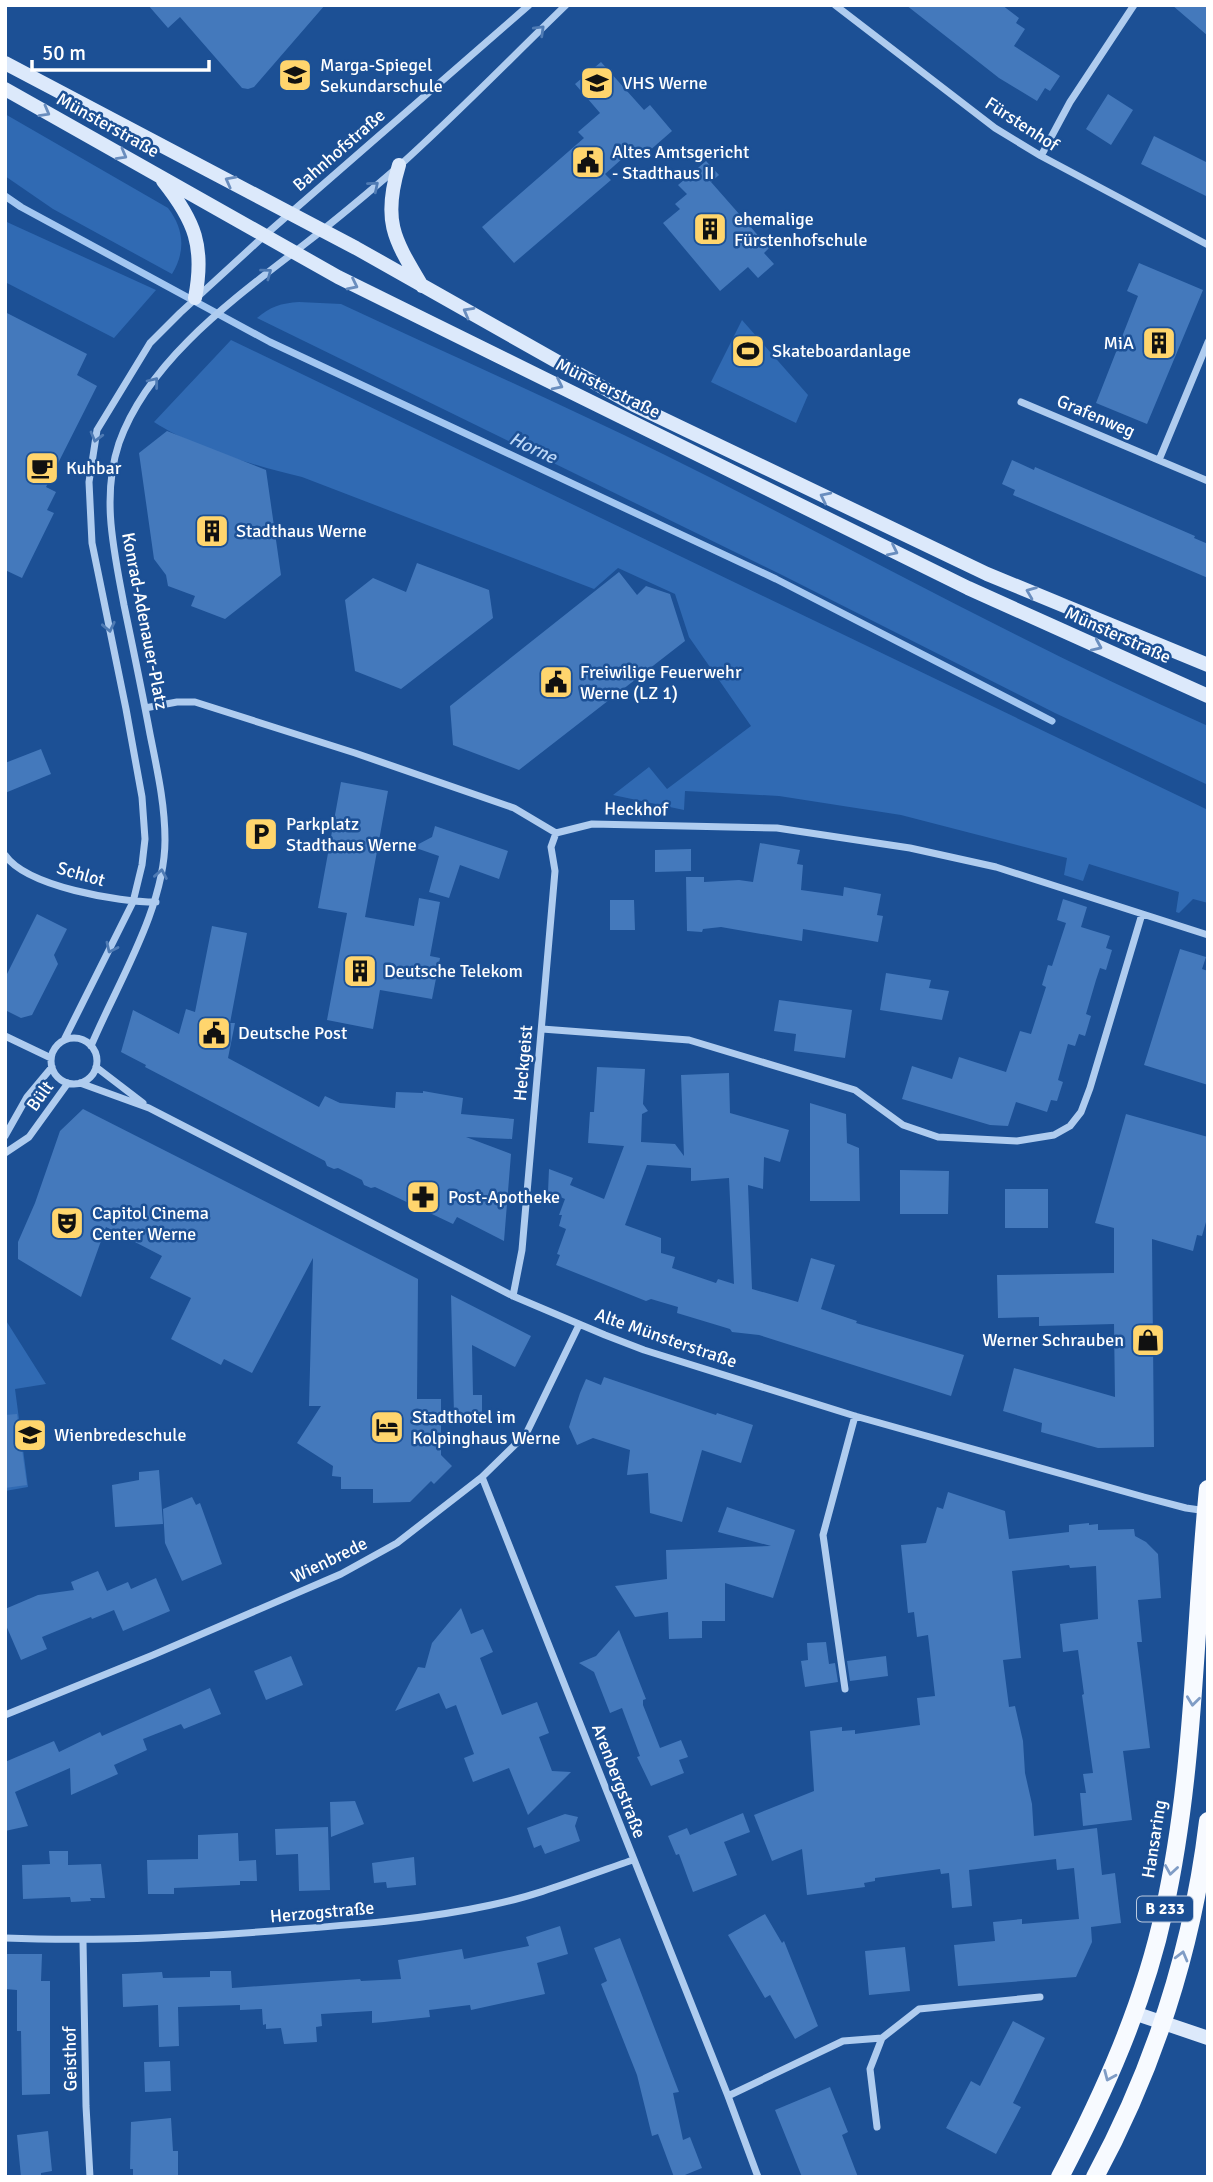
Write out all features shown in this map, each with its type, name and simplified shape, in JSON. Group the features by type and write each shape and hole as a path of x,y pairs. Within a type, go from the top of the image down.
{"main road":[{"name":"Münsterstraße","path":"5,63 322,230 647,411 987,574 1208,665"},
{"name":"Münsterstraße","path":"5,89 293,254 968,588 1208,696"},
{"path":"399,165 391,199 391,223 395,238 423,287"},
{"path":"160,176 190,218 198,240 200,264 195,298"},
{"name":"Hansaring","path":"1060,2177 1107,2081 1134,2012 1164,1910 1181,1803 1196,1673 1199,1576 1208,1489"},
{"name":"B 233","path":"1095,2177 1136,2091 1163,2022 1193,1915 1202,1872 1208,1821"},
{"path":"1134,2012 1208,2038"}],"street":[{"name":"Bahnhofstraße","path":"264,236 529,5"},
{"path":"322,230 399,165 566,5"},
{"name":"Fürstenhof","path":"835,5 995,128 1041,156 1208,245"},
{"path":"1041,156 1070,103 1134,5"},
{"name":"Konrad-Adenauer-Platz","path":"91,1046 156,902 165,841 162,793 113,551 109,484 120,441 145,393 202,327 322,230"},
{"name":"Konrad-Adenauer-Platz","path":"64,1040 133,902 145,839 142,797 92,543 89,482 97,430 150,343 264,236"},
{"path":"1159,460 1208,342"},
{"name":"Grafenweg","path":"1021,402 1208,481"},
{"path":"145,708 177,702 195,702 215,708 514,808 556,833"},
{"name":"Heckhof","path":"556,833 592,824 777,828 910,848 996,867 1208,935"},
{"name":"Heckgeist","path":"513,1296 522,1250 555,871 551,848 556,833"},
{"name":"Schlot","path":"5,855 9,861 58,886 99,897 156,902"},
{"path":"542,1030 689,1040 855,1090 903,1125 938,1137 1017,1141 1054,1135 1070,1126 1081,1112 1142,914"},
{"path":"5,1036 51,1063 58,1078 68,1083"},
{"path":"51,1063 57,1045 64,1040 80,1039 91,1046 96,1067 90,1077 80,1083"},
{"name":"Bült","path":"5,1136 27,1097 51,1063"},
{"name":"Alte Münsterstraße","path":"96,1067 149,1108"},
{"name":"Alte Münsterstraße","path":"68,1083 80,1083 149,1108 513,1296 644,1350 855,1416 1117,1490 1207,1511"},
{"name":"Bült","path":"5,1153 29,1138 68,1083"},
{"name":"Wienbrede","path":"5,1715 166,1650 341,1574 397,1543 482,1477 526,1434 579,1325"},
{"path":"845,1689 823,1535 855,1416"},
{"name":"Arenbergstraße","path":"482,1477 729,2096 758,2177"},
{"name":"Herzogstraße","path":"5,1938 83,1941 253,1933 441,1916 496,1905 633,1860"},
{"name":"Geisthof","path":"83,1941 90,2177"},
{"path":"877,2127 870,2069 882,2038 919,2009 1040,1997"},
{"path":"729,2096 843,2041 882,2038"}],"shaded area":[{"path":"5,114 168,208 177,224 181,240 180,257 172,274 53,209 5,176"},
{"path":"5,221 156,290 114,338 5,282"},
{"path":"299,302 341,304 543,397 731,488 1070,662 1208,726 1208,785 1055,713 780,574 257,318 276,306"},
{"name":"Skateboardanlage","path":"742,320 808,395 796,423 711,382"},
{"path":"231,340 1208,810 1208,903 1193,899 1179,913 1176,912 1179,892 1089,864 1083,881 1064,875 1067,858 901,815 779,796 685,791 684,810 613,795 649,767 667,789 751,726 689,637 675,594 618,568 594,589 302,477 206,448 154,422"},
{"path":"5,1319 46,1384 15,1389 28,1487 5,1491"}],"building":[{"path":"148,5 325,5 254,87 248,89 242,88 180,17 168,28"},
{"path":"906,5 1002,5 1019,18 1016,23 1025,29 1014,46 1060,76 1050,91 1045,88 1037,101 999,78"},
{"path":"1172,5 1208,5 1208,36"},
{"name":"Altes Amtsgericht - Stadthaus II","path":"601,62 644,110 650,105 672,131 640,159 632,150 605,174 611,180 514,263 482,227 584,138 578,132 600,113 575,84"},
{"path":"1108,94 1133,110 1111,145 1086,129"},
{"path":"1154,136 1208,163 1208,197 1141,164"},
{"name":"ehemalige Fürstenhofschule","path":"706,161 719,175 711,182 769,248 764,253 774,264 758,278 748,267 720,291 663,223 680,209 675,204 687,194 678,185"},
{"name":"MiA","path":"1139,263 1203,290 1147,424 1096,403 1138,296 1127,291"},
{"path":"5,312 87,354 77,375 97,386 46,487 56,492 47,510 54,513 22,578 5,570"},
{"name":"Stadthaus Werne","path":"167,431 266,470 281,575 225,619 191,606 195,596 168,586 166,575 154,559 139,453"},
{"path":"1012,460 1034,470 1035,467 1195,536 1194,538 1208,544 1208,578 1013,495 1015,490 1002,484"},
{"name":"Stadthaus Werne","path":"417,563 489,590 493,618 401,689 355,671 345,600 373,578 406,592"},
{"name":"Freiwilige Feuerwehr Werne (LZ 1)","path":"619,572 637,595 646,586 670,594 685,641 519,770 453,745 450,706"},
{"path":"41,749 51,774 5,793 5,763"},
{"path":"341,782 388,791 365,917 414,926 419,898 440,902 430,956 440,958 432,999 380,990 373,1029 327,1020 347,913 318,908"},
{"path":"435,826 508,851 499,879 460,865 449,898 429,892 439,856 413,847 432,837"},
{"path":"760,843 800,850 797,864 803,865 801,890 843,896 844,887 881,894 877,915 883,916 878,942 803,929 802,941 721,927 703,929 702,932 687,931 686,877 704,877 704,882 753,882"},
{"path":"691,849 691,871 655,872 655,850"},
{"path":"1063,899 1087,907 1081,927 1110,936 1106,948 1112,950 1106,970 1100,968 1096,980 1086,1014 1091,1016 1085,1036 1079,1034 1075,1046 1068,1044 1058,1080 1063,1082 1057,1101 1051,1100 1047,1112 1016,1102 1008,1126 990,1125 902,1099 912,1066 952,1079 959,1057 1006,1072 1020,1031 1031,1034 1046,987 1042,985 1048,965 1052,966 1066,923 1057,920"},
{"path":"610,900 634,900 635,930 610,930"},
{"path":"37,914 67,929 54,955 58,964 32,1015 21,1018 5,1010 5,978"},
{"path":"212,926 247,933 230,1023 235,1023 228,1058 319,1107 325,1096 340,1103 395,1108 396,1092 423,1091 463,1098 461,1114 514,1119 512,1139 466,1137 511,1154 504,1241 457,1217 453,1224 375,1187 364,1185 362,1180 338,1168 327,1166 325,1161 121,1052 133,1010 179,1034 186,1009 195,1012"},
{"path":"1180,949 1206,957 1202,969 1208,971 1208,1085 1144,1065"},
{"path":"886,973 931,980 929,988 949,991 942,1020 880,1010"},
{"path":"779,1000 852,1010 845,1058 794,1051 796,1034 774,1031"},
{"path":"597,1067 645,1069 643,1104 648,1111 642,1114 641,1142 675,1144 684,1156 681,1075 729,1073 730,1113 789,1130 780,1162 764,1157 763,1189 748,1185 752,1289 798,1302 811,1258 835,1265 821,1309 857,1321 856,1323 964,1355 951,1396 759,1335 732,1332 730,1329 677,1313 678,1307 651,1299 646,1301 556,1265 566,1229 559,1226 562,1215 559,1215 565,1199 548,1192 549,1169 573,1178 570,1185 604,1199 624,1146 588,1143 590,1112 594,1112","holes":["647,1165 691,1168 691,1181 729,1178 734,1284 718,1279 716,1283 672,1268 675,1257 661,1253 661,1238 625,1225"]},
{"path":"810,1103 846,1114 847,1143 859,1148 860,1201 810,1201"},
{"path":"83,1109 418,1279 417,1399 441,1399 441,1455 452,1466 434,1484 431,1481 410,1502 373,1503 373,1489 341,1489 341,1477 332,1476 333,1466 297,1443 321,1406 309,1406 313,1258 252,1373 224,1359 221,1365 171,1339 191,1298 150,1278 162,1256 106,1227 81,1297 18,1259 18,1242 60,1131"},
{"path":"1126,1114 1208,1137 1208,1215 1202,1236 1197,1235 1193,1251 1152,1239 1154,1447 1098,1448 1041,1432 1042,1423 1003,1411 1014,1368 1115,1397 1114,1324 1039,1326 1039,1317 998,1318 997,1275 1114,1273 1114,1228 1095,1223"},
{"path":"900,1170 949,1171 948,1214 900,1214"},
{"path":"1005,1189 1048,1189 1048,1228 1005,1228"},
{"path":"451,1295 531,1336 515,1367 472,1345 473,1395 482,1395 482,1413 454,1414"},
{"path":"604,1377 753,1425 741,1463 702,1450 682,1522 650,1513 648,1473 627,1475 630,1450 593,1438 577,1445 569,1427 580,1393 586,1379 601,1385"},
{"path":"17,1414 27,1485 5,1488 5,1415"},
{"path":"159,1470 163,1524 115,1527 112,1485 139,1480 139,1472"},
{"path":"948,1492 1005,1511 1009,1539 1069,1532 1069,1525 1089,1523 1098,1524 1098,1530 1134,1529 1135,1536 1158,1554 1161,1598 1138,1600 1142,1642 1137,1642 1150,1748 1123,1751 1132,1820 1083,1826 1080,1793 1086,1793 1083,1774 1093,1773 1078,1650 1063,1652 1060,1624 1098,1619 1096,1566 1070,1568 1069,1565 1012,1571 1021,1658 1003,1660 1009,1707 1015,1706 1023,1741 1034,1836 1097,1828 1102,1875 1115,1873 1121,1923 1091,1927 1092,1942 1076,1977 958,1986 954,1945 995,1941 993,1922 1022,1919 1022,1924 1079,1919 1074,1868 1057,1870 1056,1859 969,1870 972,1906 952,1908 949,1873 941,1874 940,1869 875,1878 875,1881 864,1883 865,1887 807,1895 802,1849 772,1861 754,1815 814,1791 810,1731 842,1727 842,1731 855,1730 855,1734 920,1725 917,1698 935,1696 928,1635 917,1637 914,1612 908,1613 901,1545 926,1543 937,1507 943,1509"},
{"path":"192,1497 196,1505 200,1503 222,1564 182,1581 165,1543 163,1509"},
{"path":"727,1507 795,1530 773,1598 725,1583 725,1621 702,1621 702,1638 669,1639 668,1612 635,1617 615,1586 667,1579 666,1550 771,1546 718,1532"},
{"path":"98,1571 107,1591 128,1582 131,1589 156,1578 170,1611 123,1631 114,1610 92,1619 91,1617 42,1637 47,1649 21,1660 5,1623 5,1609 38,1595 74,1590 71,1582"},
{"path":"461,1608 471,1634 483,1629 493,1652 480,1658 502,1715 537,1702 549,1733 539,1737 552,1771 571,1772 528,1815 509,1768 473,1782 464,1758 474,1754 456,1705 446,1709 439,1693 395,1711 418,1667 425,1668 432,1643"},
{"path":"619,1630 646,1699 643,1700 643,1705 660,1748 681,1740 688,1757 679,1760 684,1773 651,1786 637,1757 640,1756 622,1708 610,1713 594,1672 579,1663 596,1656"},
{"path":"826,1642 829,1664 835,1663 838,1682 805,1687 801,1661 808,1660 807,1643"},
{"path":"291,1656 303,1685 266,1700 254,1671"},
{"path":"886,1656 888,1676 850,1681 847,1661"},
{"path":"210,1688 221,1714 184,1729 181,1724 143,1739 147,1750 114,1765 118,1774 71,1795 70,1768 15,1792 28,1826 5,1831 5,1762 54,1741 59,1752 100,1732 102,1736"},
{"path":"355,1801 364,1824 331,1837 330,1802"},
{"path":"743,1813 750,1832 724,1842 737,1875 693,1892 679,1854 676,1855 668,1836 687,1828 690,1835"},
{"path":"565,1814 578,1817 575,1826 580,1841 545,1854 541,1845 534,1848 527,1828"},
{"path":"328,1827 330,1890 299,1891 298,1854 276,1855 275,1829"},
{"path":"238,1833 239,1861 256,1860 257,1881 240,1881 240,1885 174,1888 174,1894 148,1894 147,1860 198,1859 198,1835"},
{"path":"49,1851 68,1851 68,1865 101,1864 105,1898 71,1902 70,1897 23,1899 22,1865 50,1864"},
{"path":"414,1857 416,1885 387,1888 386,1882 374,1883 372,1863"},
{"path":"765,1914 782,1943 784,1941 818,2026 795,2039 770,1995 765,1998 728,1935"},
{"path":"560,1926 568,1954 537,1963 545,1994 471,2010 470,2005 429,2010 430,2017 384,2022 372,2023 372,2011 321,2014 322,2026 316,2027 317,2042 284,2044 281,2028 266,2029 266,2024 263,2025 262,2009 240,2010 240,2005 178,2007 179,2046 159,2047 158,2005 123,2007 122,1974 162,1972 163,1978 210,1977 210,1971 231,1971 232,1988 360,1979 401,1979 398,1960 462,1949 464,1959 529,1946 526,1937"},
{"path":"620,1938 679,2092 673,2093 683,2140 690,2137 702,2168 680,2177 674,2177 658,2134 652,2136 637,2075 601,1984 607,1981 594,1948"},
{"path":"905,1947 910,1991 869,1995 865,1951"},
{"path":"5,1954 42,1954 41,1981 50,1981 50,2094 22,2095 17,1990 5,1989"},
{"path":"1013,2021 1045,2038 1013,2103 1021,2107 996,2154 946,2128 971,2081 980,2086"},
{"path":"170,2061 171,2091 145,2092 144,2062"},
{"path":"830,2087 848,2132 842,2135 858,2177 802,2177 775,2110"},
{"path":"171,2118 173,2151 178,2151 178,2177 133,2177 133,2169 130,2169 131,2122"},
{"path":"48,2131 52,2171 41,2173 41,2177 21,2177 17,2135"}],"waterway":[{"name":"Horne","path":"5,196 270,342 776,579 1052,721"}],"place":[{"name":"Marga-Spiegel Sekundarschule","path":"295,75"},
{"name":"VHS Werne","path":"597,83"},
{"name":"Altes Amtsgericht - Stadthaus II","path":"588,162"},
{"name":"ehemalige Fürstenhofschule","path":"710,229"},
{"name":"MiA","path":"1159,343"},
{"name":"Skateboardanlage","path":"748,351"},
{"name":"Kuhbar","path":"42,468"},
{"name":"Stadthaus Werne","path":"212,531"},
{"name":"Freiwilige Feuerwehr Werne (LZ 1)","path":"556,682"},
{"name":"Parkplatz Stadthaus Werne","path":"261,834"},
{"name":"Deutsche Telekom","path":"360,971"},
{"name":"Deutsche Post","path":"214,1033"},
{"name":"Post-Apotheke","path":"423,1197"},
{"name":"Capitol Cinema Center Werne","path":"67,1223"},
{"name":"Werner Schrauben","path":"1148,1340"},
{"name":"Stadthotel im Kolpinghaus Werne","path":"387,1427"},
{"name":"Wienbredeschule","path":"30,1435"}]}
